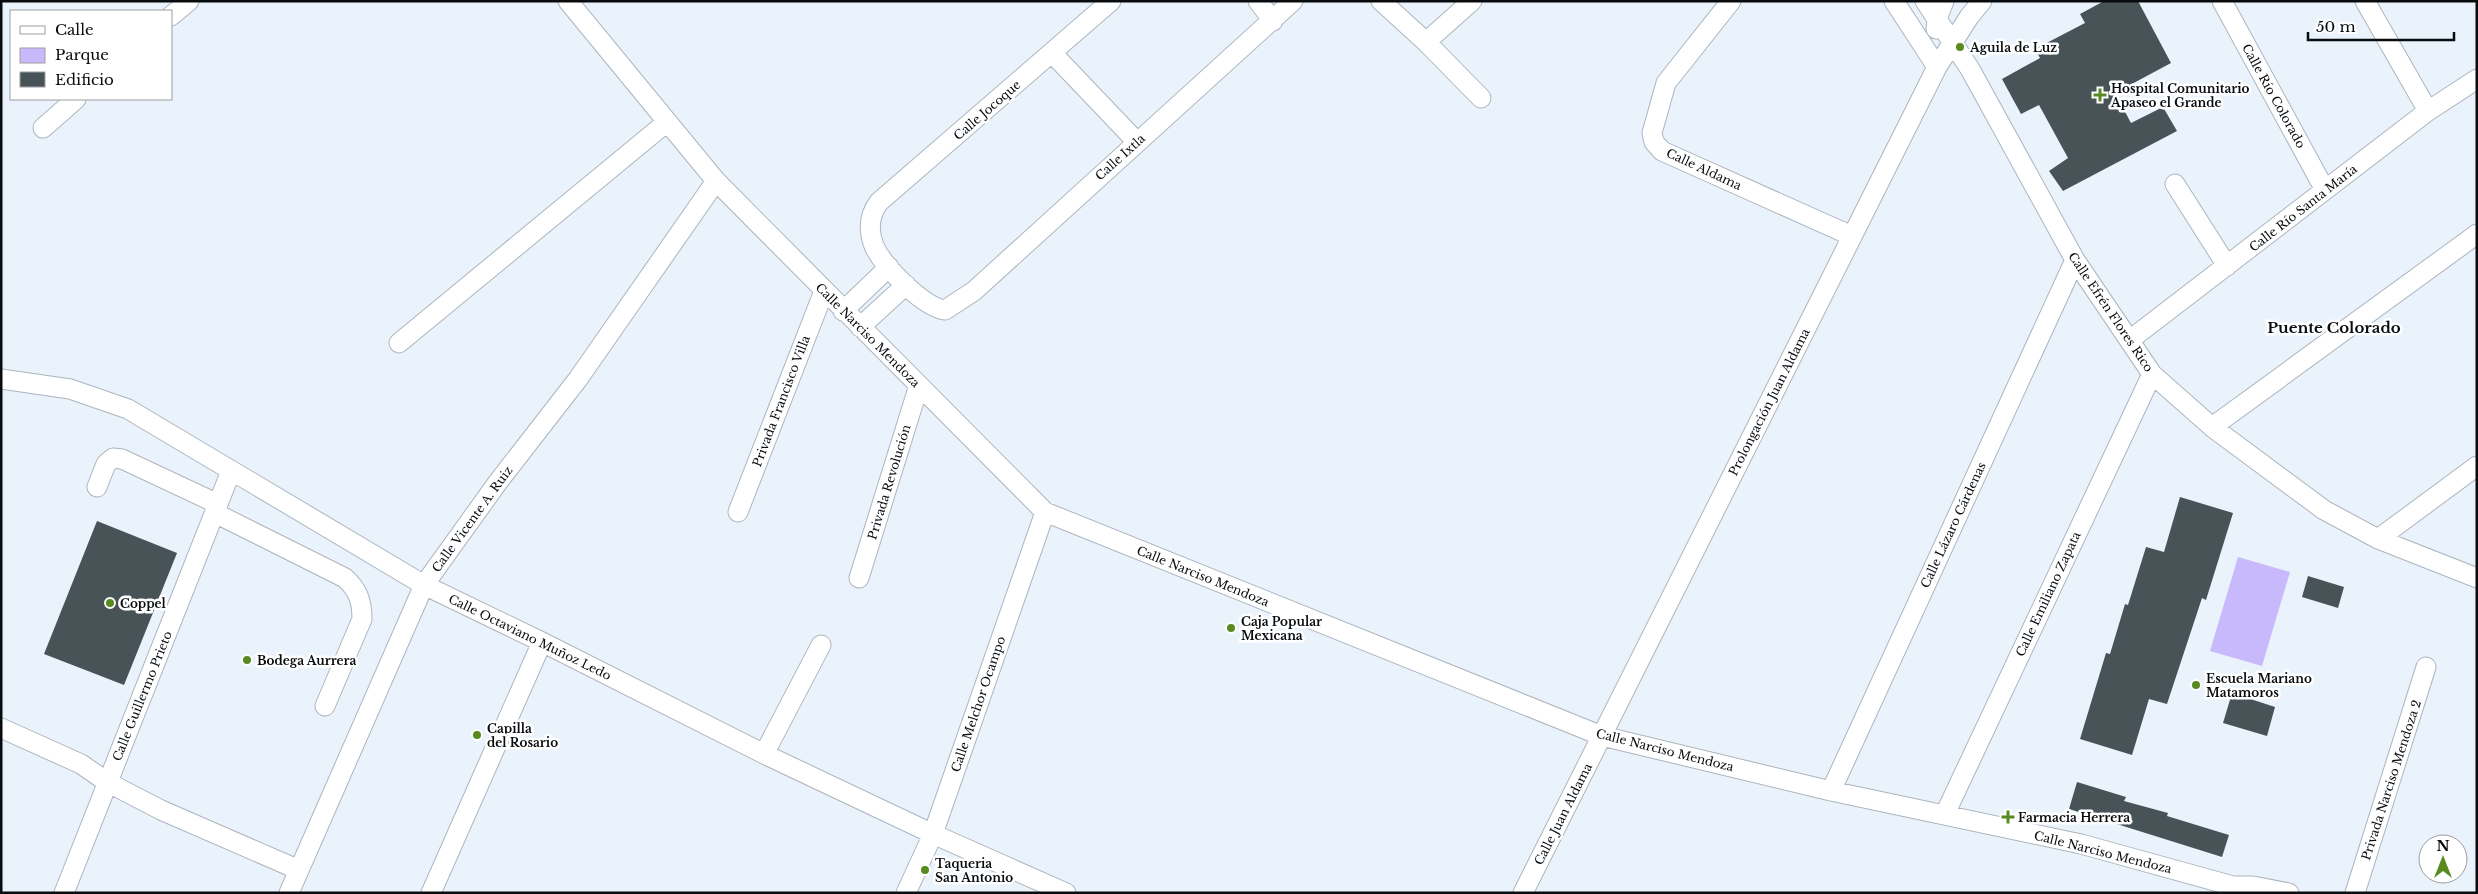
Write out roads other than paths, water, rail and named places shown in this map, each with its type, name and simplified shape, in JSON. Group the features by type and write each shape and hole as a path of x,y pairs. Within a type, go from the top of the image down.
{"street":[{"path":"172,15 189,1"},
{"name":"Calle Narciso Mendoza","path":"568,1 716,181 843,311 1045,512 1602,736 1831,791 2081,844 2236,889 2254,886 2289,893"},
{"name":"Calle Jocoque","path":"889,267 874,247 870,222 872,211 879,202 1053,54 1111,1"},
{"path":"1258,1 1273,21"},
{"name":"Calle Ixtla","path":"906,285 931,304 945,310 974,291 1293,1"},
{"path":"1381,1 1426,42 1480,98"},
{"path":"1426,42 1472,1"},
{"name":"Calle Aldama","path":"1731,1 1666,83 1654,122 1654,142 1662,151 1852,236"},
{"path":"1894,1 1937,67"},
{"path":"1925,1 1952,44"},
{"path":"1937,67 1934,39 1937,19 1944,1"},
{"name":"Prolongación Juan Aldama","path":"1602,736 1937,67 1969,17 1982,1"},
{"name":"Calle Río Colorado","path":"2222,1 2325,190"},
{"path":"2365,1 2428,111"},
{"name":"Calle Efrén Flores Rico","path":"1952,44 1970,69 2075,260 2131,339 2152,374 2212,427 2324,510 2378,539 2477,578"},
{"path":"1053,54 1136,142"},
{"path":"1937,67 1970,69"},
{"name":"Calle Río Santa María","path":"2131,339 2428,111 2477,79"},
{"path":"43,128 75,100"},
{"path":"399,343 667,122"},
{"name":"Calle Vicente A. Ruiz","path":"289,893 424,585 498,482 578,379 716,181"},
{"path":"2175,184 2227,266"},
{"path":"2212,427 2477,234"},
{"name":"Calle Lázaro Cárdenas","path":"1831,791 2075,260"},
{"path":"843,311 889,267 906,285 860,327"},
{"name":"Privada Francisco Villa","path":"738,512 824,291"},
{"name":"Calle Emiliano Zapata","path":"1945,814 2152,374"},
{"name":"Calle Octaviano Muñoz Ledo","path":"1,379 70,390 128,408 424,585 764,754 933,834 1066,893"},
{"name":"Privada Revolución","path":"859,578 919,385"},
{"path":"97,487 106,464 113,458 122,459 345,578 356,588 362,604 362,619 325,706"},
{"path":"2378,539 2477,466"},
{"name":"Calle Guillermo Prieto","path":"64,893 231,471"},
{"name":"Calle Melchor Ocampo","path":"906,893 933,834 1045,512"},
{"path":"431,893 542,642"},
{"path":"764,754 821,645"},
{"name":"Privada Narciso Mendoza 2","path":"2355,893 2426,667"},
{"path":"1,728 82,764 107,782 161,810 299,870"},
{"name":"Calle Juan Aldama","path":"1524,893 1602,736"}],"place":[{"name":"Aguila de Luz","path":"1960,47"},
{"name":"Hospital Comunitario Apaseo el Grande","path":"2100,95"},
{"name":"Coppel","path":"110,603"},
{"name":"Caja Popular Mexicana","path":"1231,628"},
{"name":"Bodega Aurrera","path":"247,660"},
{"name":"Escuela Mariano Matamoros","path":"2196,685"},
{"name":"Capilla del Rosario","path":"477,735"},
{"name":"Farmacia Herrera","path":"2008,817"},
{"name":"Taqueria San Antonio","path":"925,870"}],"district":[{"name":"Puente Colorado","path":"2334,327"}]}
